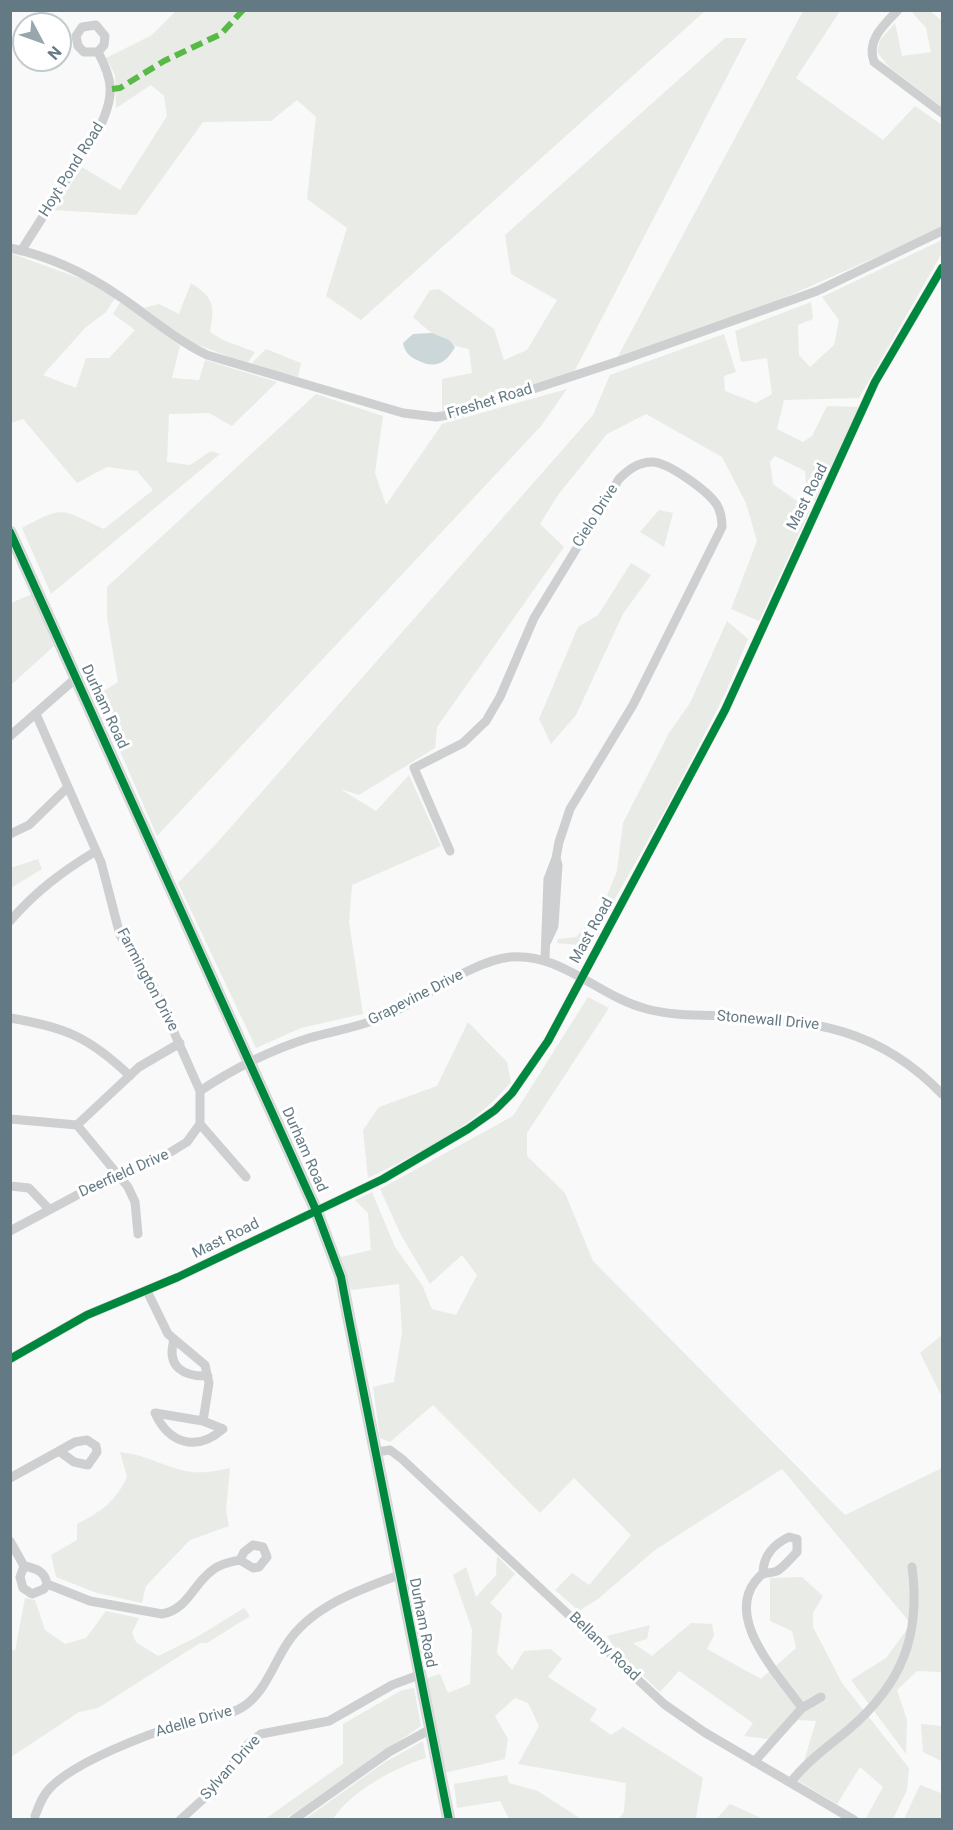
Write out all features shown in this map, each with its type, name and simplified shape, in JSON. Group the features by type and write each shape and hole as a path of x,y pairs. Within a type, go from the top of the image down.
{"main road":[{"name":"Durham Road","path":"10,532 316,1210 340,1277 429,1730 449,1820"}],"street":[{"path":"898,10 874,38 872,55 874,62 942,113"},
{"name":"Hoyt Pond Road","path":"21,251 100,127 109,108 112,88 98,52"},
{"name":"Freshet Road","path":"10,248 91,279 185,344 207,355 403,413 436,417 460,413 578,375 771,308 832,284 942,231"},
{"name":"Mast Road","path":"10,1359 71,1323 147,1291 402,1169 495,1110 512,1093 534,1062 581,979 725,710 792,559 830,485 879,375 942,268"},
{"name":"Cielo Drive","path":"450,851 414,768 463,743 486,721 500,697 538,609 615,486 633,468 646,463 660,463 677,472 714,501 721,514 722,527 633,705 570,809 562,830 556,858 558,865 554,926 547,941 545,959"},
{"path":"10,736 76,678"},
{"name":"Farmington Drive","path":"36,714 109,885 120,935 154,987 200,1091"},
{"path":"10,834 29,825 68,788"},
{"path":"10,921 31,897 56,876 96,851"},
{"name":"Grapevine Drive","path":"250,1062 308,1038 365,1024 389,1014 496,959 513,956 545,959 581,979"},
{"name":"Stonewall Drive","path":"581,979 629,1003 659,1012 792,1020 849,1033 889,1052 929,1081 942,1094"},
{"path":"10,1018 63,1028 98,1048 130,1076"},
{"path":"77,1125 145,1063 180,1043"},
{"path":"246,1177 200,1124 200,1091 232,1070 250,1062"},
{"path":"10,1119 77,1125 119,1174 135,1202 138,1234"},
{"name":"Deerfield Drive","path":"10,1231 119,1174 173,1152 187,1143 200,1124"},
{"path":"10,1186 29,1188 49,1209"},
{"path":"147,1291 163,1327 174,1340 201,1360 208,1376 209,1389 203,1421"},
{"path":"174,1340 170,1353 175,1364 191,1375 208,1376"},
{"path":"155,1413 166,1413 203,1421 223,1429 202,1442 186,1442 170,1434 155,1413"},
{"name":"Bellamy Road","path":"376,1452 390,1450 402,1459 664,1704 704,1732 854,1820"},
{"path":"10,1478 59,1451"},
{"path":"10,1541 24,1566 20,1583 27,1592 39,1593 48,1584"},
{"path":"24,1566 40,1571 48,1584 90,1601 162,1614 170,1613 185,1603 211,1570 240,1560"},
{"path":"791,1782 804,1767 851,1727 894,1676 913,1630 916,1596 912,1567"},
{"path":"763,1573 748,1595 745,1606 748,1628 801,1708"},
{"name":"Adelle Drive","path":"35,1816 41,1800 51,1787 80,1768 149,1735 231,1713 249,1703 259,1691 282,1649 309,1619 329,1606 399,1575"},
{"name":"Sylvan Drive","path":"180,1820 211,1792 255,1738 267,1731 329,1721 392,1685 419,1675"},
{"path":"754,1762 801,1708 821,1697"},
{"path":"293,1820 389,1752 429,1730"}],"shaded area":[{"path":"176,11 705,11 361,320 326,296 347,228 307,199 316,117 297,100 271,121 203,122 136,215 54,210 82,167 120,190 167,116 164,96 151,85 116,108 115,75 106,58 152,35"},
{"path":"803,11 840,11 796,78 883,140 915,106 942,125 942,228 770,304 617,358"},
{"path":"911,11 930,11 942,21 942,107 889,67 877,52 880,40 895,23 902,56 931,52 926,28"},
{"path":"725,38 747,38 574,372 442,411 442,379 472,373 469,349 454,345 439,337 413,317 430,290 439,289 494,329 504,360 527,350 557,300 511,274 505,235"},
{"path":"942,240 942,253 859,398 784,400 777,429 803,442 812,436 827,406 859,407 815,501 807,493 805,471 775,456 770,462 773,484 810,510 759,621 731,609 757,541 746,503 722,457 646,414 607,434 558,495 540,524 564,547 437,727 435,748 359,795 340,789 376,811 409,775 441,846 352,885 349,922 363,1014 301,1028 256,1048 178,883 216,844 593,415 610,375 724,334 736,372 724,376 725,391 756,403 772,394 767,358 741,362 735,331 811,302 813,319 798,325 799,355 810,367 834,345 839,320 822,297"},
{"path":"10,253 90,282 116,297 106,312 85,328 43,375 76,388 86,358 109,358 135,330 113,314 121,301 180,346 172,378 199,380 205,360 277,382 232,426 209,413 169,414 167,462 190,465 211,451 220,454 51,594 22,528 47,516 63,512 104,529 153,490 137,471 107,467 77,483 23,419 11,423"},
{"path":"191,283 204,293 211,303 210,332 223,340 255,352 247,364 186,340 144,308 159,304 179,314"},
{"path":"432,333 449,340 455,347 444,361 435,364 425,363 408,354 403,343 413,334"},
{"path":"266,349 301,363 298,377 250,365"},
{"path":"567,389 541,426 157,836 96,696 118,682 107,617 107,587 316,394 383,416 375,473 386,505 442,424"},
{"path":"659,510 673,513 664,547 640,532"},
{"path":"631,563 651,575 623,614 576,715 551,744 539,719 578,627 598,615"},
{"path":"32,594 54,646 11,685 11,603"},
{"path":"727,621 748,639 726,692 669,803 595,934 578,945 557,943 558,939 576,937 602,908 617,871 623,823 669,733 690,703"},
{"path":"38,859 42,869 11,888 11,868"},
{"path":"588,997 609,1008 527,1133 527,1156 565,1193 593,1261 845,1515 942,1468 942,1672 917,1671 897,1690 907,1720 906,1754 851,1680 886,1658 911,1624 782,1469 655,1550 598,1599 579,1611 555,1590 572,1573 589,1585 631,1535 574,1478 540,1513 433,1405 390,1442 380,1438 373,1387 394,1382 402,1333 399,1284 351,1290 341,1257 371,1250 368,1213 355,1200 372,1192 395,1247 422,1285 432,1309 456,1315 477,1275 462,1255 430,1284 401,1235 380,1189 513,1116"},
{"path":"468,1022 507,1062 511,1082 480,1113 463,1126 427,1148 368,1178 363,1130 379,1107 437,1086"},
{"path":"942,1335 942,1397 920,1353"},
{"path":"120,1452 184,1471 212,1472 230,1468 226,1511 229,1526 190,1540 146,1586 142,1603 97,1593 56,1577 51,1555 77,1540 77,1524 100,1510 118,1493 127,1477"},
{"path":"497,1556 515,1574 490,1603 502,1614 497,1653 512,1670 524,1651 551,1649 562,1659 548,1677 597,1709 590,1720 611,1735 623,1727 703,1778 696,1817 700,1819 619,1819 624,1812 626,1783 518,1764 539,1726 528,1703 515,1698 495,1716 508,1739 505,1759 444,1773 425,1679 440,1674 448,1693 470,1684 472,1630 453,1575 466,1567 476,1597 496,1575"},
{"path":"802,1577 823,1596 813,1613 813,1627 842,1683 909,1768 907,1790 893,1819 866,1818 883,1787 860,1767 837,1804 798,1781 816,1721 798,1720 777,1740 744,1736 753,1723 679,1671 660,1692 615,1649 607,1636 650,1625 647,1639 633,1643 652,1656 691,1623 712,1624 714,1635 707,1649 761,1679 796,1648 792,1631 770,1621 770,1578"},
{"path":"25,1598 35,1600 45,1630 65,1644 86,1638 106,1611 139,1618 132,1633 136,1642 158,1656 197,1637 244,1608 250,1616 207,1643 200,1643 98,1708 79,1712 11,1757 11,1649 15,1651"},
{"path":"414,1688 421,1726 285,1819 265,1819 343,1764 343,1724 402,1690"},
{"path":"921,1724 942,1726 942,1819 904,1819 920,1785 941,1793 941,1761 923,1752"},
{"path":"423,1741 426,1758 401,1767 375,1781 351,1799 333,1819 305,1819 385,1762"},
{"path":"507,1775 509,1783 538,1791 581,1819 509,1819 500,1801 457,1808 454,1784"},
{"path":"730,1804 763,1819 716,1819"}],"marked path":[{"path":"112,89 120,88 164,61 221,34 243,10"}],"cycle path":[{"path":"10,1359 87,1315 178,1277 383,1179 468,1129 495,1110 512,1093 548,1041 725,710 875,382 942,268"},
{"path":"10,532 316,1210 341,1277 449,1820"}]}
